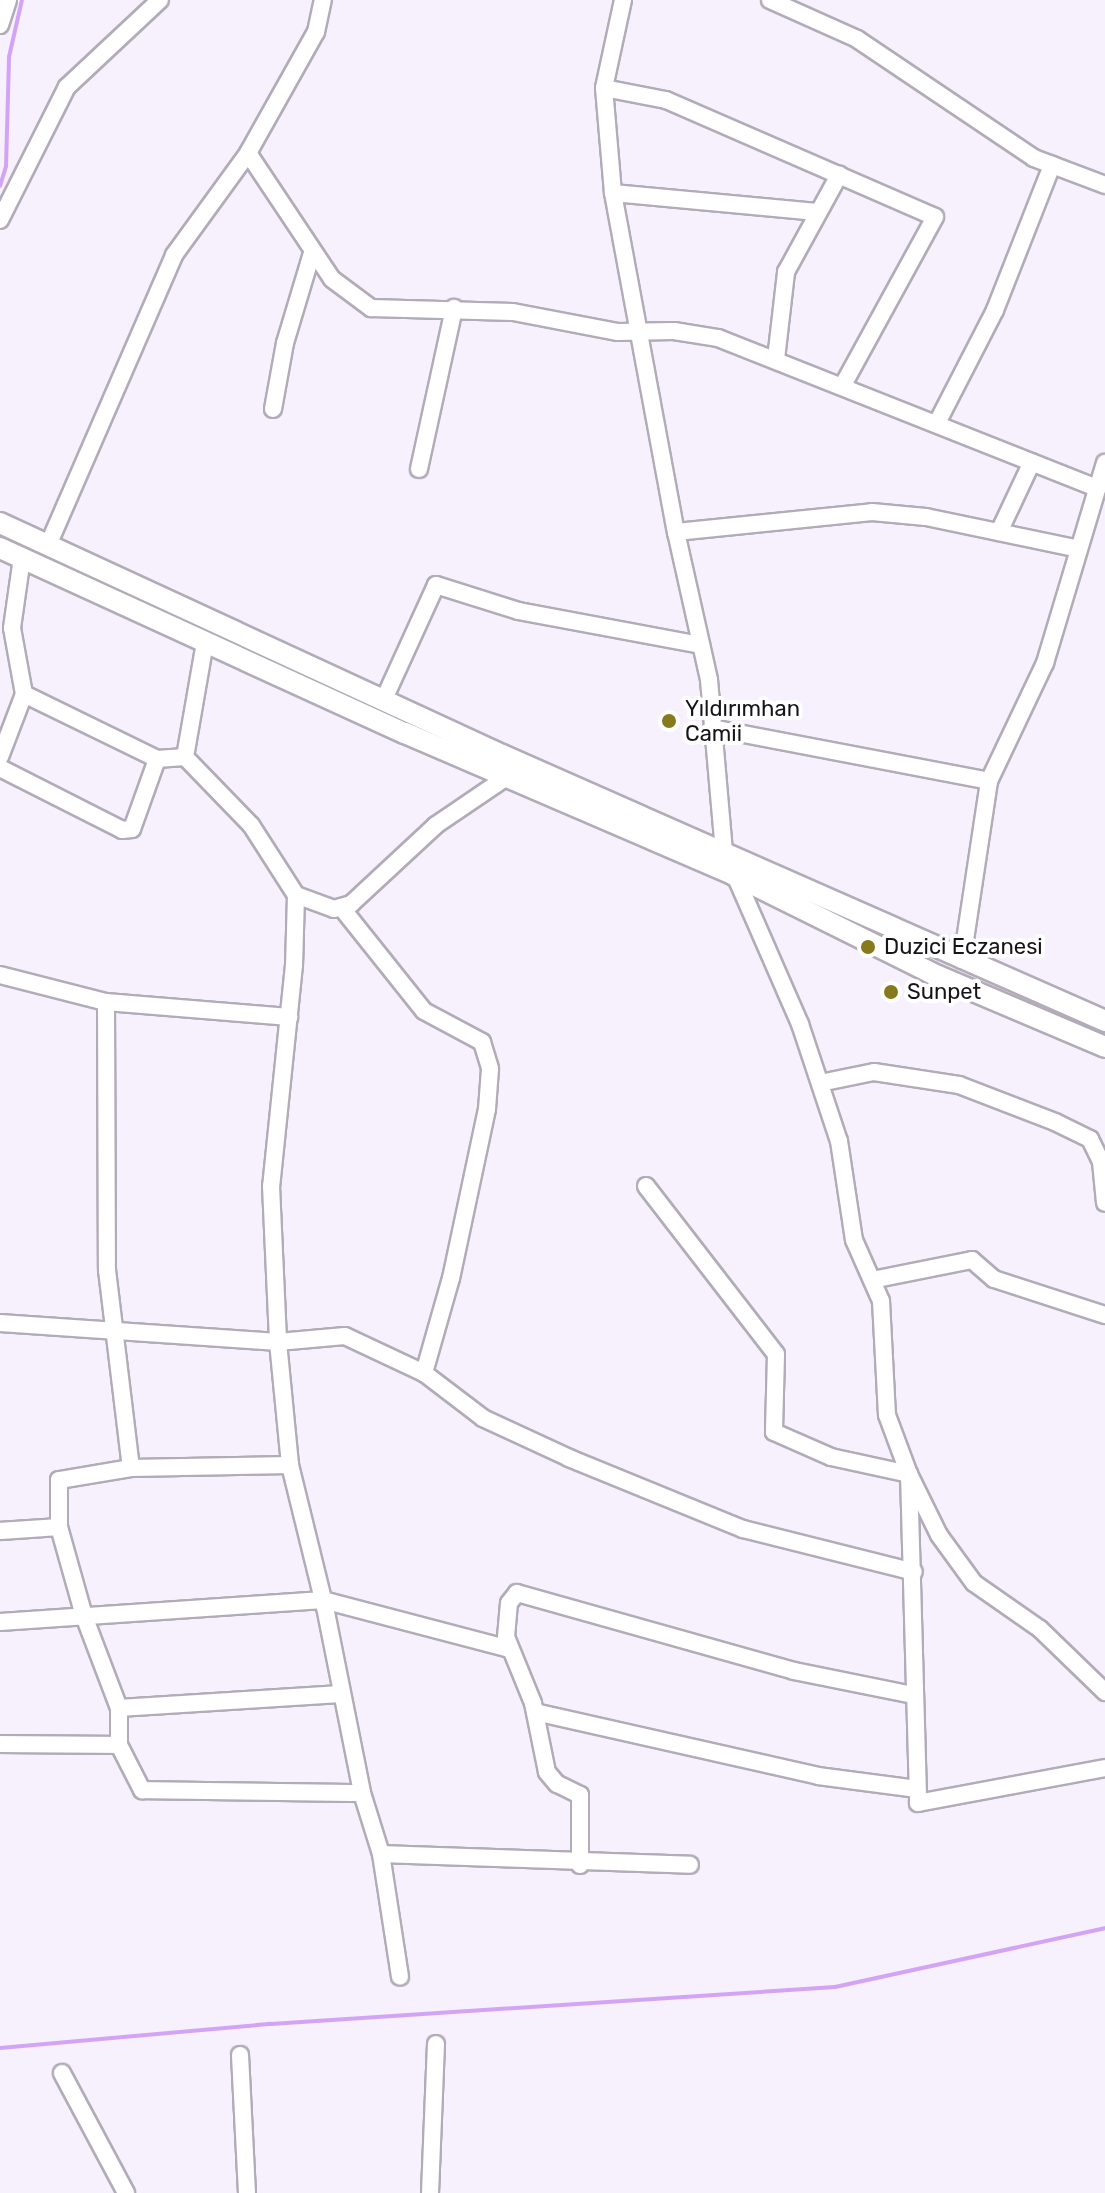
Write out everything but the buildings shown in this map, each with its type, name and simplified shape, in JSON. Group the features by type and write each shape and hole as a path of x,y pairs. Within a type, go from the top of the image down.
{"main road":[{"path":"0,523 385,697 502,755 724,850 962,960 1105,1021"},
{"path":"0,548 205,642 734,875 931,973 1105,1047"}],"street":[{"path":"0,25 8,0"},
{"path":"0,220 67,87 160,0"},
{"path":"49,543 174,255 248,153 316,32 323,0"},
{"path":"623,0 604,88 613,193 676,532 701,645 724,850 800,1024 839,1141 854,1240 883,1315 887,1415 909,1474 939,1535 974,1583 1040,1629 1105,1692"},
{"path":"770,0 857,39 1034,158 1105,185"},
{"path":"604,88 666,100 935,217 843,385"},
{"path":"248,153 332,279 371,308 399,312 454,308 569,320 618,332 638,330 718,338 1097,488"},
{"path":"937,423 995,310 1052,165"},
{"path":"776,359 786,272 839,175"},
{"path":"613,193 817,212"},
{"path":"273,409 285,343 312,253"},
{"path":"419,469 454,308"},
{"path":"999,532 1032,462"},
{"path":"962,960 989,781 1045,663 1079,549 1098,509 1097,488 1105,463"},
{"path":"676,532 872,512 999,532 1079,549"},
{"path":"0,757 24,694 12,628 22,558"},
{"path":"385,697 436,585 519,611 701,645"},
{"path":"185,757 205,642"},
{"path":"24,694 157,759 185,757 251,825 296,895 289,1017 271,1186 278,1342 290,1465 323,1600 362,1793 381,1854 400,1977"},
{"path":"712,728 989,781"},
{"path":"0,768 122,830 132,829 157,759"},
{"path":"296,895 341,907 351,904 436,825 508,776"},
{"path":"341,907 424,1011 482,1042 490,1069 487,1109 451,1278 424,1373"},
{"path":"0,975 106,1002 289,1017"},
{"path":"106,1002 107,1270 131,1468"},
{"path":"820,1083 874,1072 959,1085 1055,1122 1090,1139 1101,1162 1105,1203"},
{"path":"646,1186 776,1354 774,1432 831,1457 909,1474"},
{"path":"872,1280 972,1260 994,1279 1105,1315"},
{"path":"0,1323 117,1335 278,1342 345,1336 424,1373 483,1418 699,1511 743,1529 914,1572"},
{"path":"290,1465 131,1468 59,1480 59,1527 84,1616 119,1708 119,1745 142,1790 362,1793"},
{"path":"909,1474 918,1803 1105,1768"},
{"path":"1,1526 59,1527"},
{"path":"580,1865 580,1795 557,1784 547,1772 535,1712 506,1637 509,1603 517,1593 794,1671 913,1695"},
{"path":"0,1622 323,1600 510,1649"},
{"path":"119,1708 341,1694"},
{"path":"535,1712 818,1776 917,1789"},
{"path":"0,1744 119,1745"},
{"path":"381,1854 580,1865 690,1865"},
{"path":"430,2193 436,2044"},
{"path":"240,2055 247,2193"},
{"path":"62,2073 126,2193"}],"waterway":[{"path":"0,186 6,166 9,57 22,0"},
{"path":"0,2048 271,2024 835,1987 1105,1928"}],"place":[{"name":"Yıldırımhan Camii","path":"669,721"},
{"name":"Duzici Eczanesi","path":"868,947"},
{"name":"Sunpet","path":"891,992"}]}
